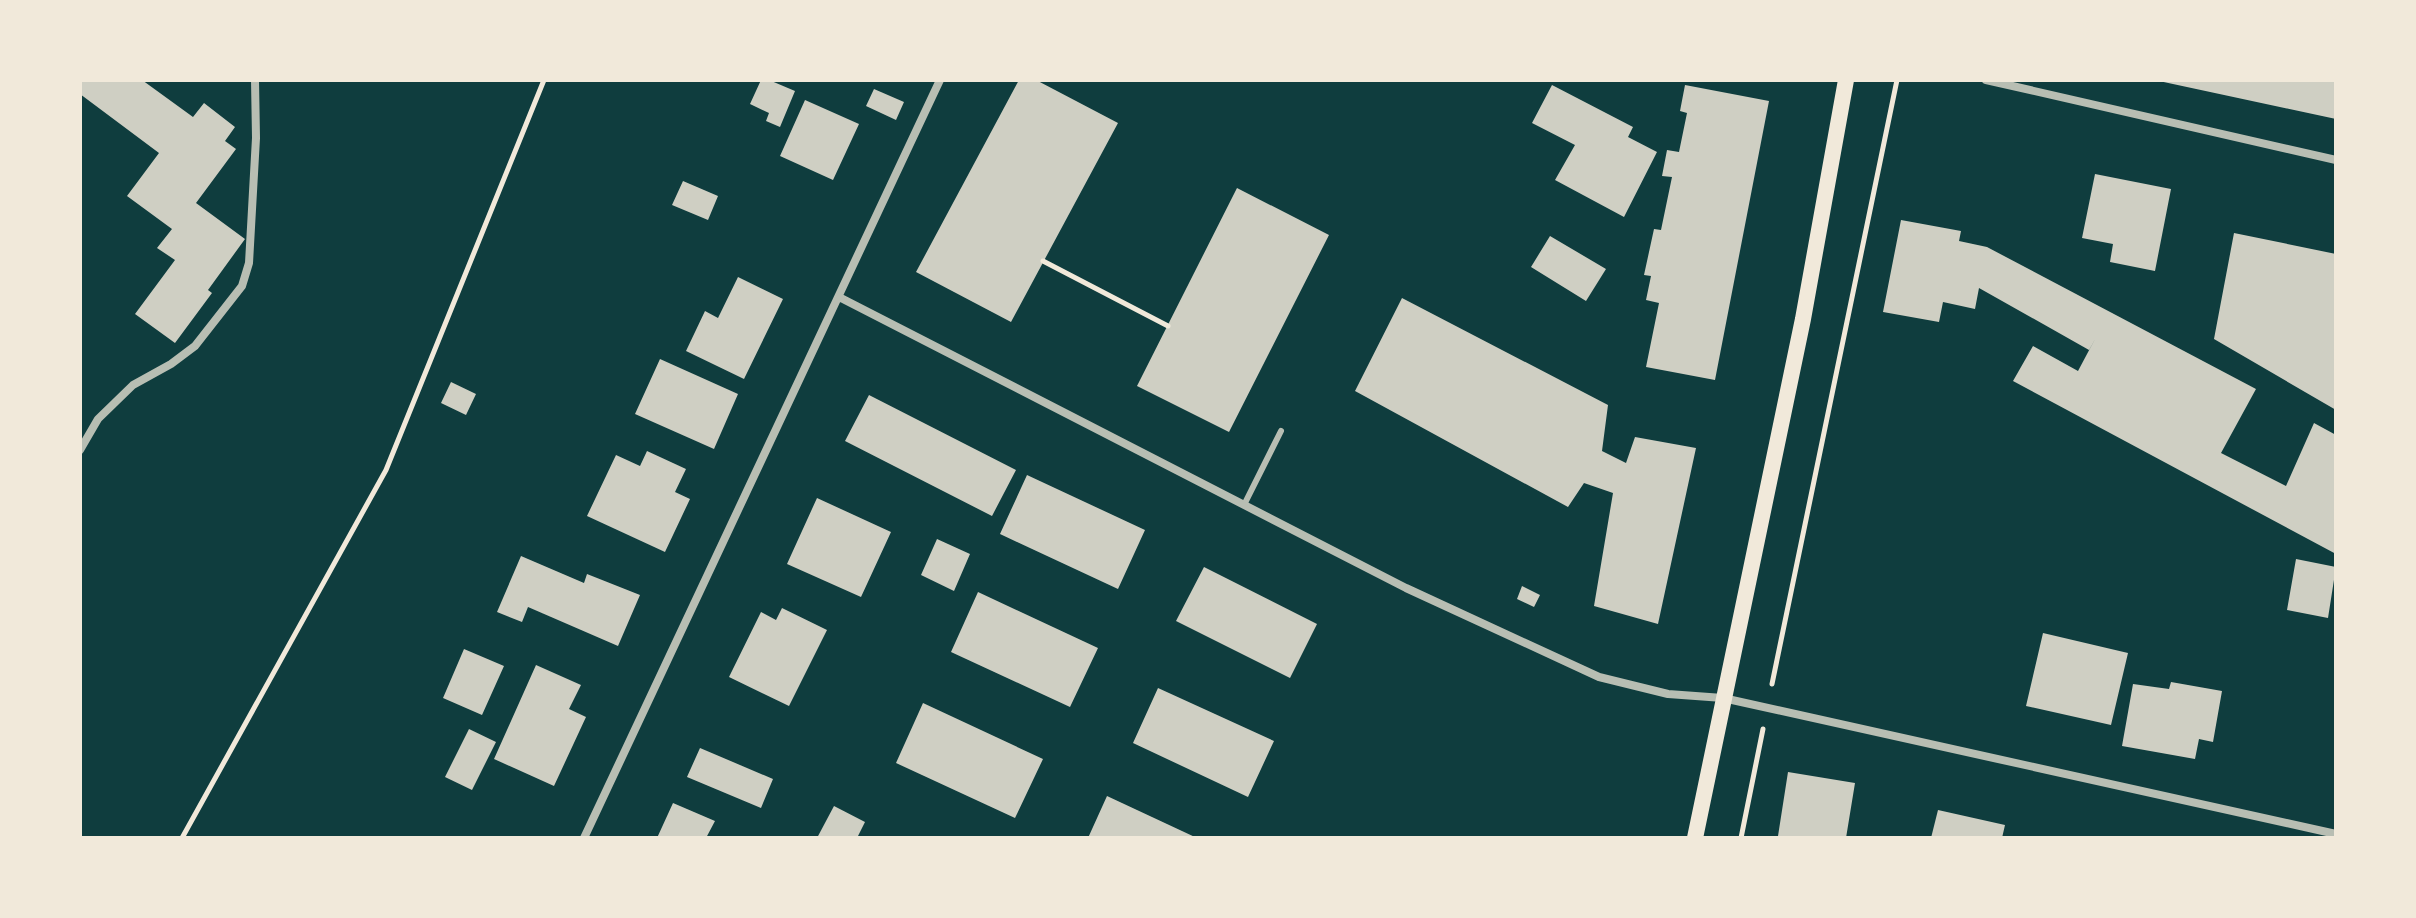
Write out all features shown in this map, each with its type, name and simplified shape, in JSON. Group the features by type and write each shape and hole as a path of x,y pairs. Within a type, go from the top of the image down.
{"main road":[{"path":"1695,838 1803,319 1846,80"}],"street":[{"path":"80,450 98,419 133,385 171,364 195,346 242,286 249,263 256,138 255,80"},
{"path":"584,838 940,80"},
{"path":"1986,80 2336,160"},
{"path":"839,297 1406,588 1599,677 1668,694 1723,698 2336,834"}],"lane":[{"path":"1244,505 1281,431"}],"path":[{"path":"182,838 386,470 544,80"},
{"path":"1741,838 1897,80"},
{"path":"1043,261 1168,326"}],"building":[{"path":"80,80 142,80 193,117 204,103 235,127 225,141 236,149 196,203 245,239 208,290 212,293 175,343 135,314 175,260 157,248 172,229 127,196 159,153 80,94"},
{"path":"761,80 769,80 795,91 780,127 766,121 769,113 750,104"},
{"path":"1019,80 1036,80 1118,123 1011,322 916,272"},
{"path":"2336,80 2336,119 2159,81"},
{"path":"1552,85 1633,127 1628,137 1657,152 1624,217 1555,180 1575,145 1532,123"},
{"path":"1685,85 1769,101 1715,380 1646,367 1659,303 1646,300 1651,276 1644,275 1654,229 1661,230 1672,177 1662,176 1667,150 1679,152 1687,113 1680,111"},
{"path":"874,89 904,102 896,120 866,106"},
{"path":"805,100 859,124 833,180 780,156"},
{"path":"2095,174 2171,189 2155,271 2110,262 2113,244 2082,238"},
{"path":"683,181 718,196 708,220 672,205"},
{"path":"1237,188 1329,235 1229,432 1137,386"},
{"path":"1901,220 1961,231 1959,241 1987,247 2256,389 2221,453 2286,486 2314,423 2336,435 2336,554 2013,381 2033,346 2078,371 2095,339 2089,350 1979,288 1975,309 1943,302 1939,322 1883,312"},
{"path":"2234,233 2336,254 2336,410 2214,339"},
{"path":"1550,236 1606,269 1586,301 1531,267"},
{"path":"738,277 783,299 744,379 686,351 705,311 718,318"},
{"path":"1402,298 1608,405 1602,451 1626,463 1635,437 1696,448 1658,624 1594,606 1613,493 1584,483 1568,507 1355,391"},
{"path":"660,359 738,394 714,449 635,414"},
{"path":"451,382 476,394 466,415 441,403"},
{"path":"869,395 1016,470 992,516 845,441"},
{"path":"647,451 686,469 675,492 690,499 665,552 587,516 616,455 640,466"},
{"path":"1027,475 1145,530 1118,589 1000,534"},
{"path":"817,498 891,532 861,597 787,564"},
{"path":"937,539 970,554 954,591 921,575"},
{"path":"521,556 584,583 587,574 640,595 618,646 528,607 522,622 497,612"},
{"path":"2296,559 2336,567 2328,618 2287,610"},
{"path":"1204,567 1317,624 1290,678 1176,621"},
{"path":"1522,586 1540,595 1534,607 1517,599"},
{"path":"978,592 1098,648 1070,707 951,652"},
{"path":"782,608 827,630 789,706 729,677 761,612 776,620"},
{"path":"2043,633 2128,653 2111,725 2026,706"},
{"path":"464,649 504,666 482,715 443,698"},
{"path":"536,665 581,685 569,709 586,717 554,786 494,759"},
{"path":"2171,682 2222,691 2213,742 2199,739 2195,759 2122,746 2133,684 2169,689"},
{"path":"1158,688 1274,741 1248,797 1133,743"},
{"path":"923,703 1043,759 1015,818 896,763"},
{"path":"469,729 496,742 472,790 445,777"},
{"path":"700,748 773,779 761,808 687,777"},
{"path":"1788,772 1855,783 1846,838 1778,836"},
{"path":"1107,796 1197,838 1088,838"},
{"path":"673,803 715,821 706,838 657,838"},
{"path":"834,806 865,822 857,838 817,838"},
{"path":"1938,810 2005,825 2002,838 1931,838"}]}
